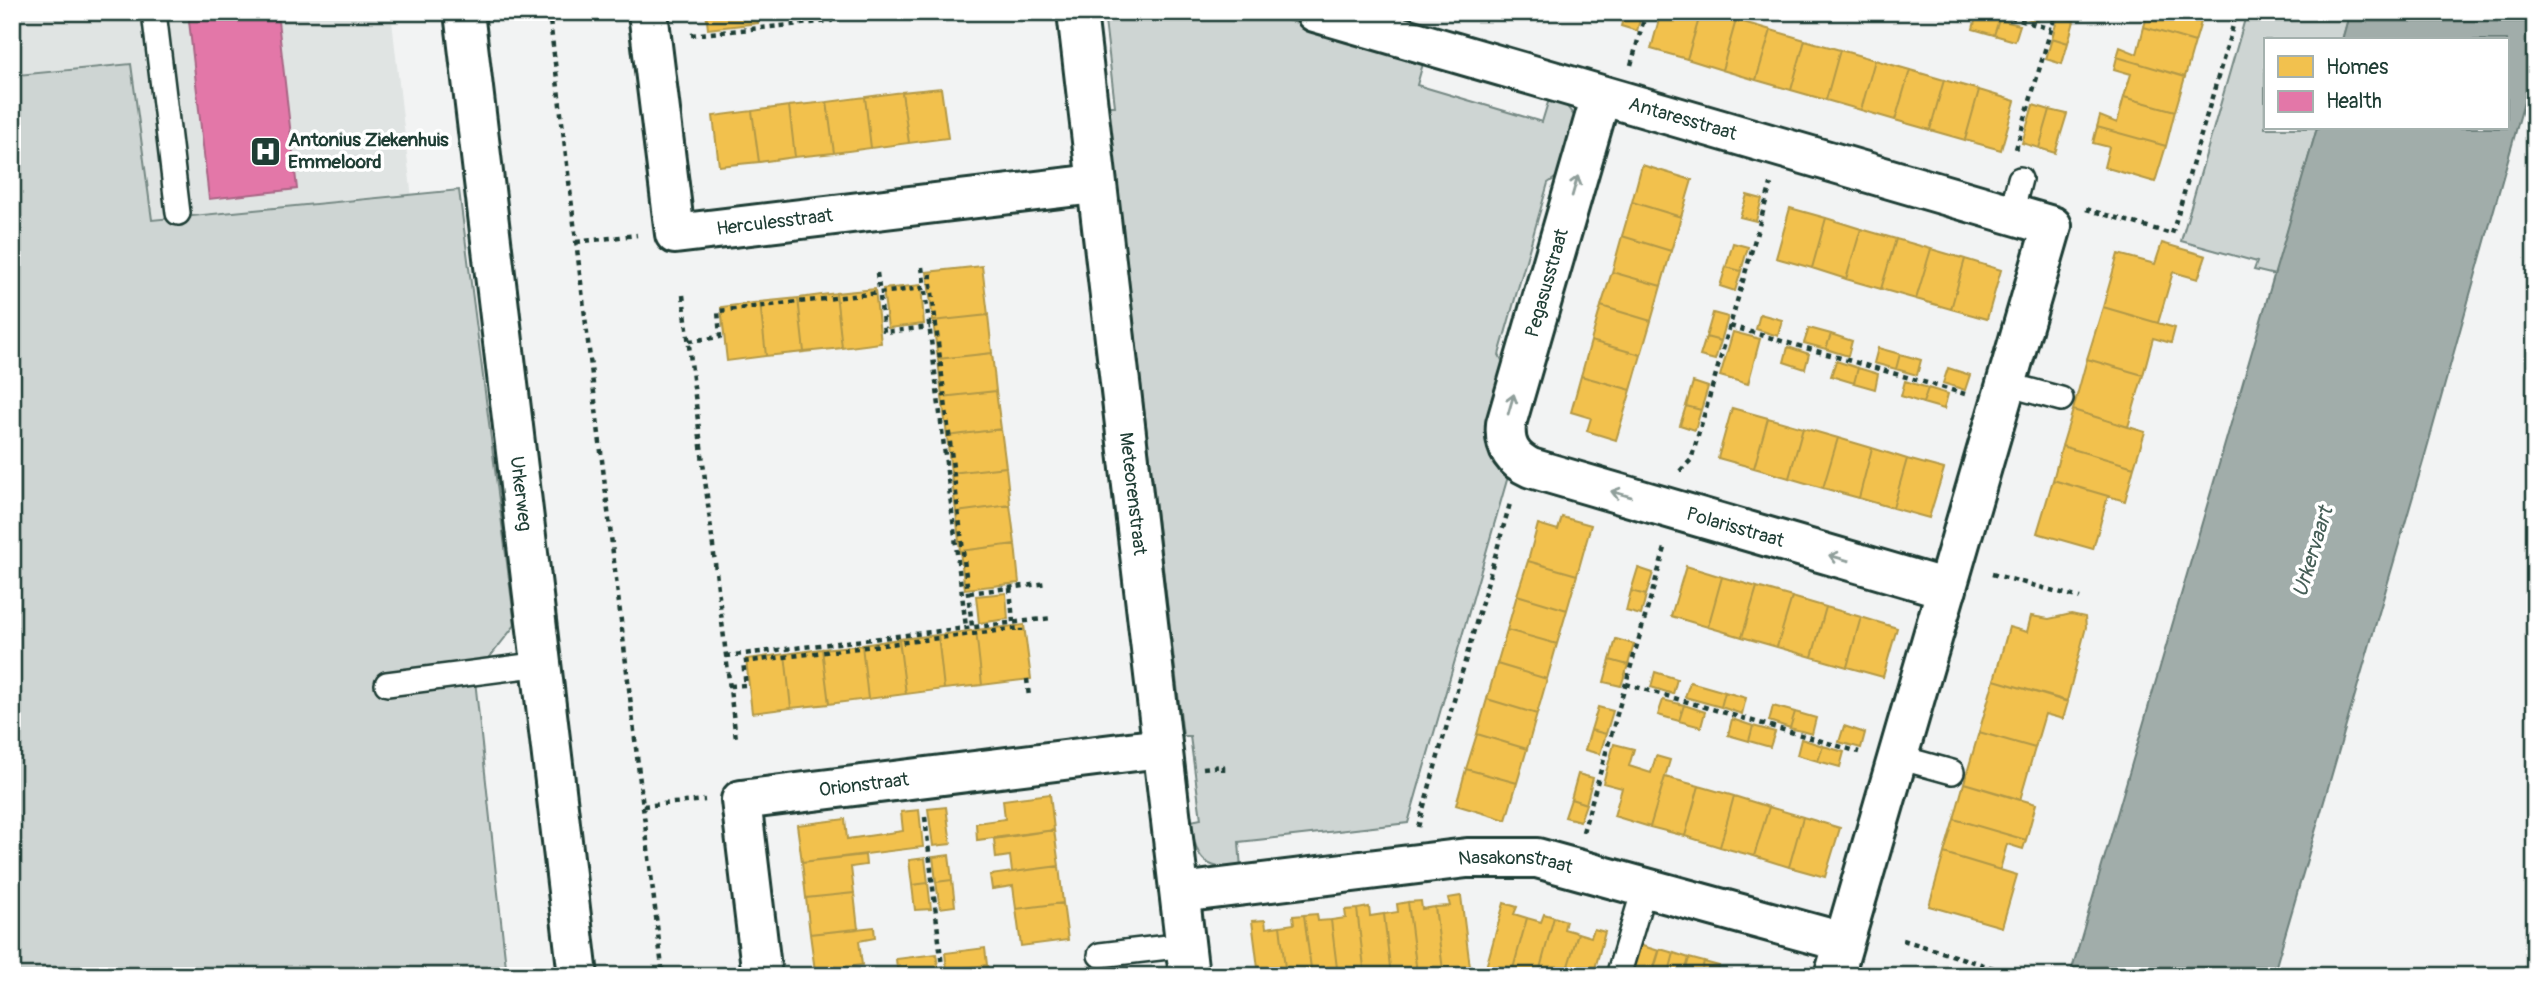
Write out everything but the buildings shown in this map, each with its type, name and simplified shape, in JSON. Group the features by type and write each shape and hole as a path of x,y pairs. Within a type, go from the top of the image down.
{"street":[{"name":"Urkerweg","path":"464,12 578,976"},
{"name":"Herculesstraat","path":"648,12 675,234 1095,184"},
{"name":"Meteorenstraat","path":"1077,12 1187,960"},
{"name":"Antaresstraat","path":"1315,12 1601,96 2015,185 2067,217"},
{"name":"Pegasusstraat","path":"1519,480 1507,446 1506,424 1601,96"},
{"path":"1839,959 1884,756 1947,589 1990,391 2067,217"},
{"name":"Polarisstraat","path":"1519,480 1947,589"},
{"name":"Orionstraat","path":"762,976 741,800 1161,748"},
{"name":"Nasakonstraat","path":"1180,893 1467,858 1544,859 1645,886 1839,959"}],"lane":[{"path":"154,12 178,213"},
{"path":"1990,391 2061,399"},
{"path":"387,684 542,664"},
{"path":"1884,756 1952,772"},
{"path":"1618,976 1645,886"},
{"path":"1094,954 1187,960"}],"path":[{"path":"549,12 663,976"},
{"path":"688,35 831,21 830,12"},
{"path":"1630,65 1646,12"},
{"path":"1992,12 2051,29"},
{"path":"2015,185 2056,12"},
{"path":"2067,217 2172,234 2237,12"},
{"path":"1691,460 1771,183"},
{"path":"576,242 646,234"},
{"path":"922,267 924,282"},
{"path":"877,273 879,288"},
{"path":"933,276 930,276 972,626"},
{"path":"689,341 720,337 718,311 932,287"},
{"path":"925,291 965,627"},
{"path":"683,295 736,739"},
{"path":"880,296 884,332 930,327"},
{"path":"1730,326 1990,391"},
{"path":"1419,833 1418,823 1519,480"},
{"path":"1584,829 1665,546"},
{"path":"1980,570 2080,598"},
{"path":"961,593 1048,583"},
{"path":"1010,588 1013,622"},
{"path":"726,656 1052,618"},
{"path":"730,687 746,685 743,662 1021,628 1021,631"},
{"path":"1027,680 1029,697"},
{"path":"1626,684 1884,756"},
{"path":"1195,769 1223,766 1223,774"},
{"path":"643,806 714,799"},
{"path":"924,810 943,976"},
{"path":"1903,940 2003,971"}],"shaded area":[{"name":"Antonius Ziekenhuis Emmeloord","path":"12,12 391,12 414,217 131,229 12,86"},
{"path":"1104,12 1260,12 1424,60 1417,85 1542,122 1550,96 1565,104 1575,117 1568,169 1548,183 1499,355 1509,373 1509,473 1408,823 1239,842 1241,869 1209,864 1199,853 1193,834 1191,821 1201,819 1190,736 1183,736 1108,106 1115,106"},
{"path":"2247,12 2350,12 2343,38 2264,38 2264,130 2316,130 2275,275 2254,270 2257,262 2181,241"},
{"path":"12,37 18,75 131,64 152,220 459,190 515,625 489,658 381,676 475,680 507,976 12,976"}],"water":[{"name":"Urkervaart","path":"2350,12 2535,12 2535,63 2425,455 2273,976 2070,976 2316,130 2508,130 2508,38 2343,38"}],"place":[{"name":"Antonius Ziekenhuis Emmeloord","path":"265,151"}]}
